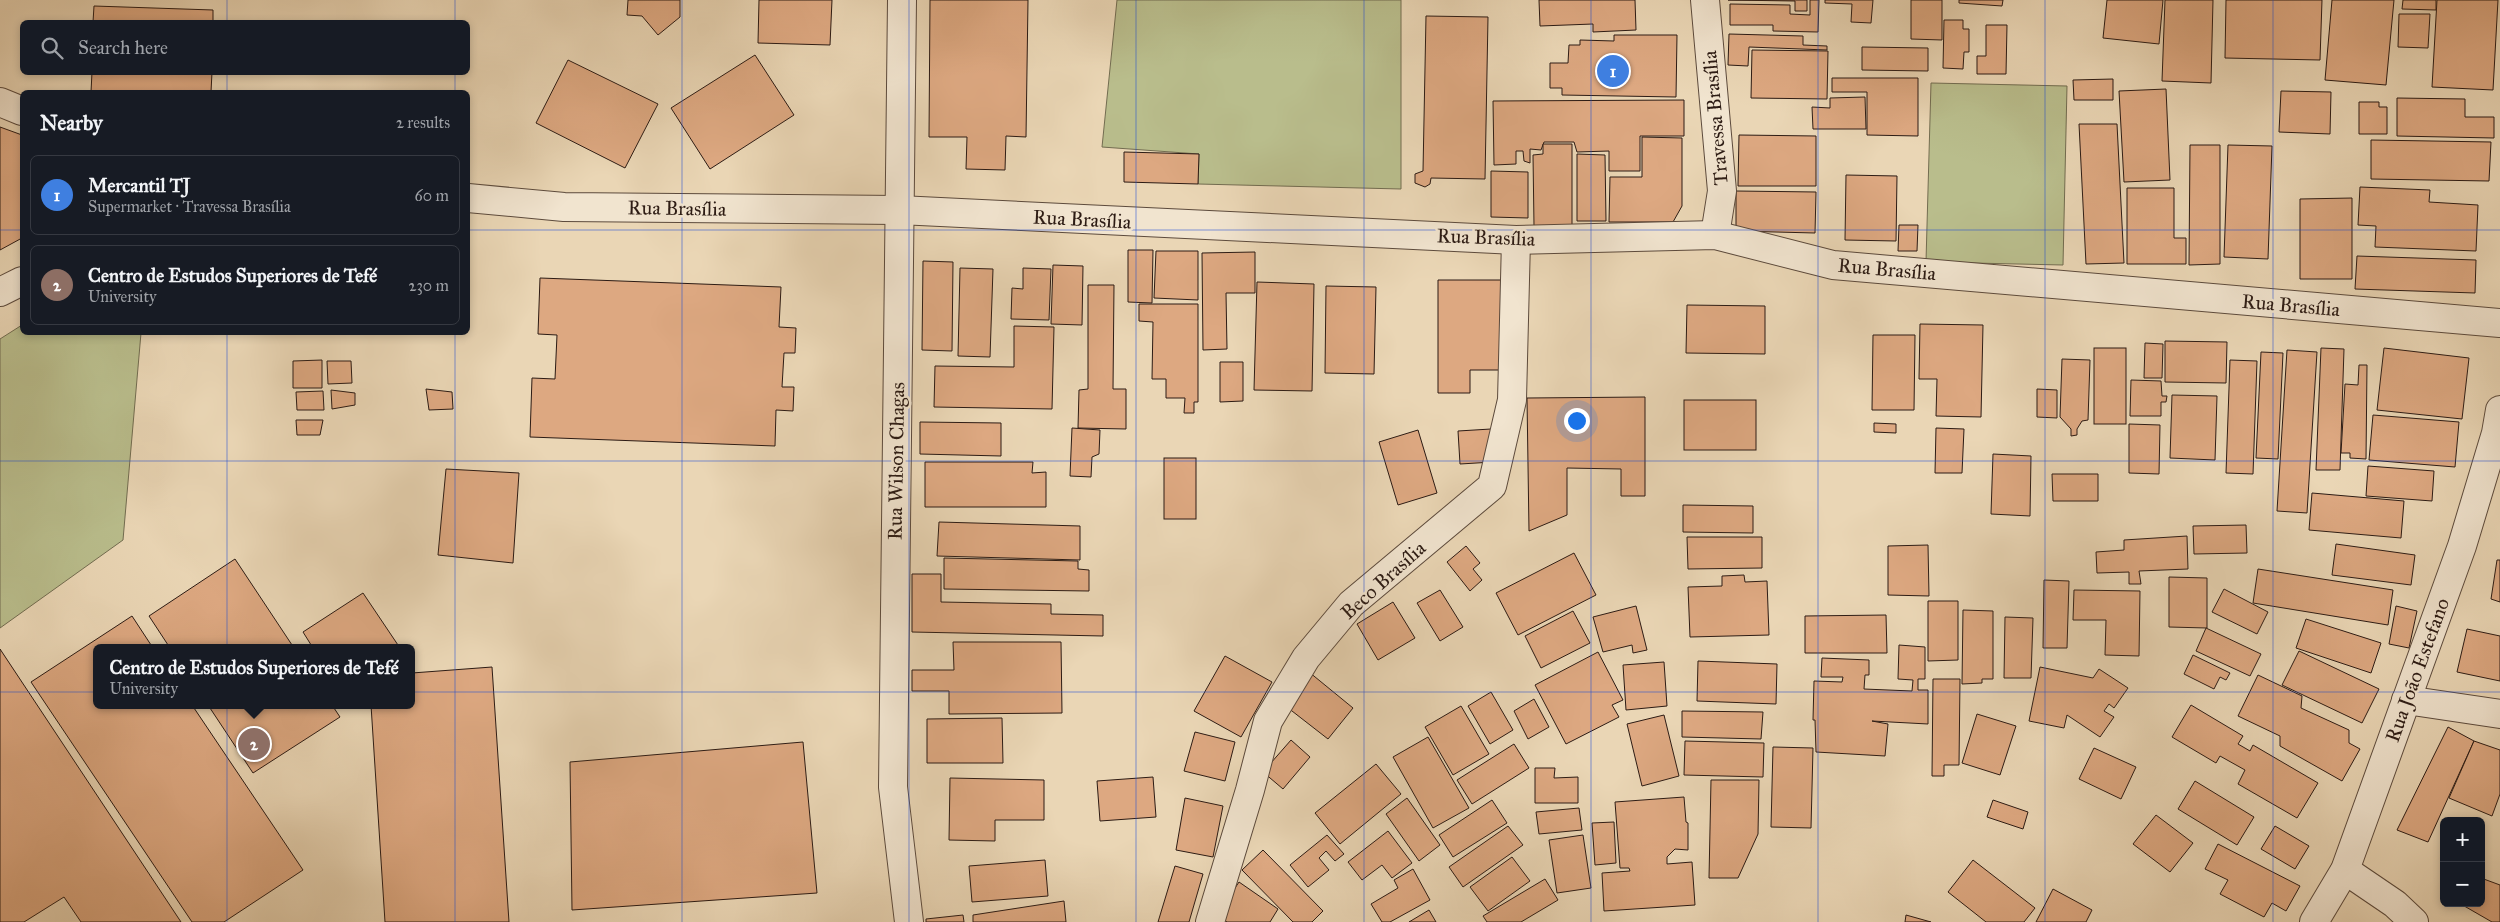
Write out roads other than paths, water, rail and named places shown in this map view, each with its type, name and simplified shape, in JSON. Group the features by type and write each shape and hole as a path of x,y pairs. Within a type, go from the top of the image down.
{"street":[{"name":"Rua Wilson Chagas","path":"902,0 893,787 909,922"},
{"name":"Travessa Brasília","path":"1705,0 1722,191 1715,235"},
{"path":"0,102 20,111"},
{"name":"Rua Brasília","path":"470,198 564,207 899,210 1516,240 1715,235 1833,265 2500,323"},
{"name":"Beco Brasília","path":"1210,922 1250,790 1268,721 1306,658 1350,604 1492,486 1512,400 1516,240"},
{"path":"0,292 20,282"},
{"name":"Rua João Estefano","path":"2314,922 2344,870 2462,546 2496,433 2500,410"},
{"path":"2406,700 2500,714"},
{"path":"2344,870 2395,904 2414,922"}],"place":[{"name":"Mercantil TJ","path":"1613,71"},
{"name":"Centro de Estudos Superiores de Tefé","path":"254,744"}]}
